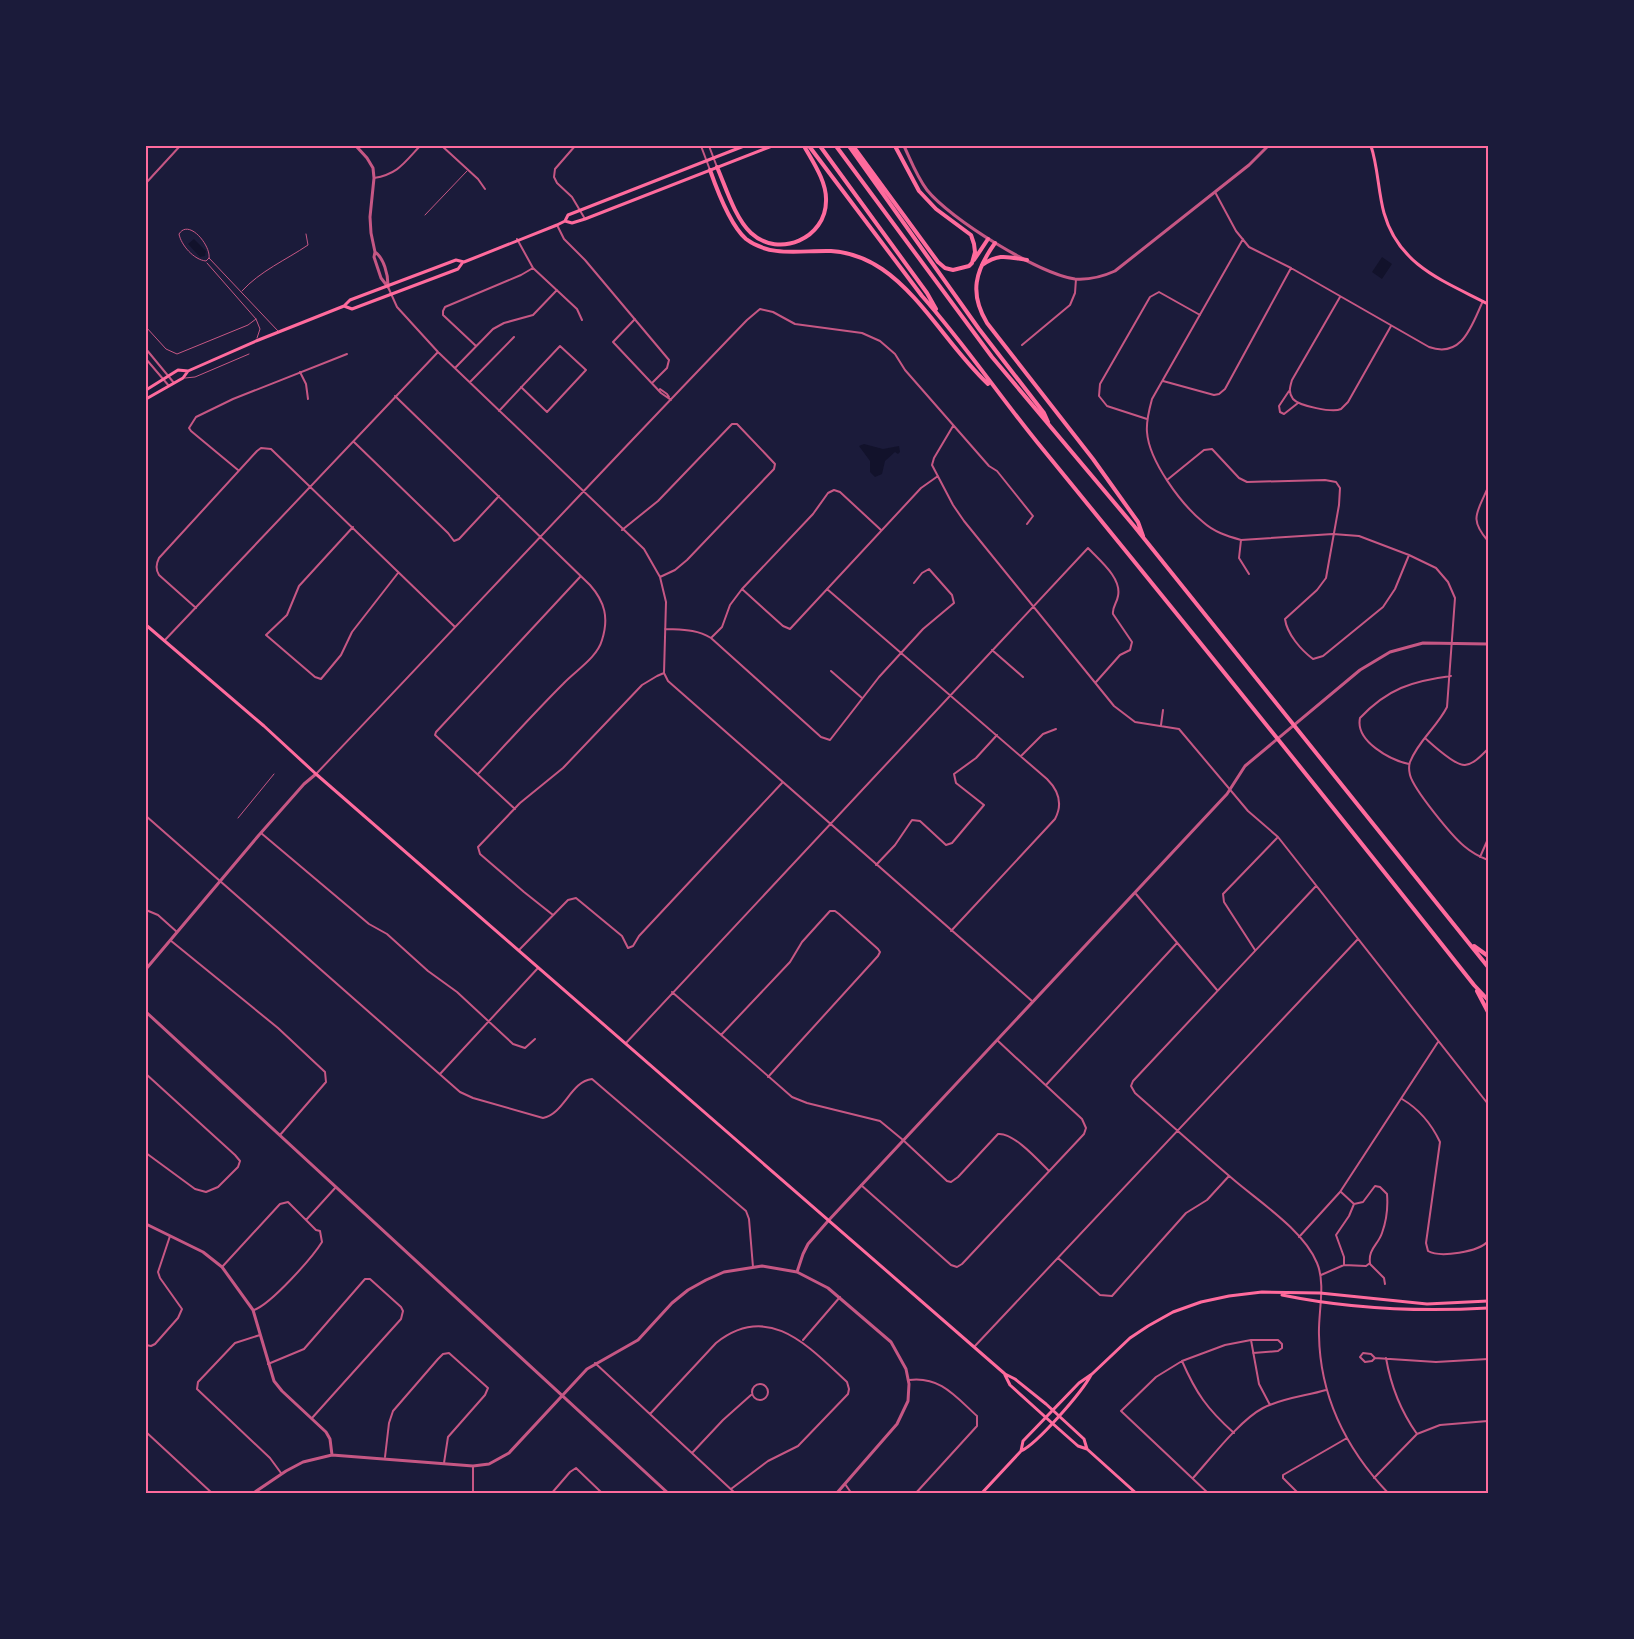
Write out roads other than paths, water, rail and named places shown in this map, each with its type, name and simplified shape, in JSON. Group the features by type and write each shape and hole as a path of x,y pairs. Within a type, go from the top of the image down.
{"highway":[{"path":"717,167 739,217 747,229 763,240 774,244 788,244 812,234 819,227 827,200 824,186 804,146"},
{"path":"809,146 996,391 1213,656 1488,1000"},
{"path":"820,146 927,294 940,316"},
{"path":"836,146 992,357 1144,540 1488,967"},
{"path":"851,146 973,320 1044,413 1051,428"},
{"path":"851,146 938,262 945,268 959,270 972,263 988,239"},
{"path":"895,146 910,178 919,191 936,209 971,235 975,252 972,263"},
{"path":"710,170 730,217 746,238 760,247 776,252 833,251 870,261 892,276 906,290 974,371 996,391"},
{"path":"995,243 981,266 976,280 975,294 978,309 1093,459 1138,522 1144,540"},
{"path":"981,266 1002,256 1027,260"},
{"path":"1470,944 1488,956"},
{"path":"1474,985 1488,1012"}],"main road":[{"path":"566,221 568,215 744,146"},
{"path":"344,306 352,309 391,295 458,269 464,262 517,240 566,221 572,223 585,219 772,146"},
{"path":"1372,147 1384,212 1396,242 1414,261 1438,279 1488,304"},
{"path":"146,390 178,370 188,371 344,306 350,300 456,260 464,262"},
{"path":"146,399 183,378 188,371"},
{"path":"146,625 828,1221 1005,1374 1016,1378 1084,1439 1088,1449 1137,1494"},
{"path":"1021,1452 1023,1441 1079,1383 1092,1374 1130,1338 1173,1312 1201,1302 1262,1292 1320,1293 1427,1304 1488,1300"},
{"path":"1275,1293 1320,1302 1409,1310 1488,1308"},
{"path":"1005,1374 1010,1385 1046,1418 1078,1446 1088,1449"},
{"path":"981,1494 1052,1423 1085,1387 1092,1374"}],"street":[{"path":"146,183 180,146"},
{"path":"356,146 371,164 374,178 370,233 375,252 374,257 381,278 388,286"},
{"path":"374,178 389,175 397,170 420,146"},
{"path":"442,146 485,189"},
{"path":"575,146 559,163 554,173 557,183 568,193 585,219"},
{"path":"700,146 710,170"},
{"path":"904,146 913,168 927,190 945,208 995,243 1048,270 1076,279 1099,277 1115,271 1249,165 1268,146"},
{"path":"709,147 717,167"},
{"path":"1215,192 1236,231 1249,247 1291,268 1430,347 1451,348 1462,341 1469,333 1483,301"},
{"path":"557,225 564,240 585,260 669,360 667,369 653,382"},
{"path":"1243,239 1152,399 1147,419 1149,442 1156,464 1203,522 1227,536 1241,540 1333,534 1359,536 1436,568 1448,582 1455,598 1447,708 1409,764 1410,776 1418,792 1463,846 1488,860"},
{"path":"517,240 533,268 577,309 582,320"},
{"path":"375,252 380,255 388,278 388,286 397,307 438,352 644,549 660,577 666,602 664,673 678,693 1032,1001"},
{"path":"476,346 444,315 445,307 533,268"},
{"path":"1163,381 1214,395 1225,389 1291,268"},
{"path":"1022,345 1070,305 1075,293 1076,279"},
{"path":"455,368 493,329 504,323 533,315 557,290"},
{"path":"1147,419 1107,406 1099,396 1100,384 1150,297 1159,292 1200,315"},
{"path":"1298,403 1289,412 1284,414 1280,412 1280,406 1289,391 1292,380 1340,297"},
{"path":"146,969 304,784 316,774 670,399 760,309 773,312 795,324 862,333 880,341 895,354 905,370 989,466 997,471 1033,516 1026,524"},
{"path":"635,320 613,342 670,399"},
{"path":"1289,391 1298,403 1332,411 1341,409 1348,402 1391,326"},
{"path":"470,382 514,337"},
{"path":"499,411 521,387 560,346 586,370 547,412 521,387"},
{"path":"146,349 174,383"},
{"path":"164,641 438,352"},
{"path":"238,470 191,431 189,428 196,417 233,399 347,354"},
{"path":"146,359 169,386"},
{"path":"300,372 306,384 308,399"},
{"path":"395,396 581,576 601,597 606,614 602,641 598,649 478,774"},
{"path":"622,530 658,501 732,424 737,424 775,464 774,469 687,560 675,570 660,577"},
{"path":"953,426 933,458 932,465 964,521 1114,706 1136,722 1179,729 1248,811 1278,837 1488,1104"},
{"path":"354,442 454,541 498,496"},
{"path":"196,608 159,575 156,564 238,470 261,448 268,448 311,486 455,627"},
{"path":"1167,480 1204,450 1212,449 1239,478 1247,482 1325,480 1336,482 1340,488 1339,505 1326,578 1317,590 1285,619 1286,628 1307,655 1313,659 1323,656 1383,607 1395,589 1409,555"},
{"path":"742,589 783,626 790,629 921,488 938,476"},
{"path":"1488,487 1475,521 1478,529 1488,541"},
{"path":"711,638 722,627 730,605 742,589 813,514 831,491 840,492 881,530"},
{"path":"353,527 299,586 287,615 266,635 315,677 321,679 341,655 352,632 399,572"},
{"path":"1241,540 1239,558 1250,574"},
{"path":"626,1043 1088,548 1118,583 1119,594 1113,606 1113,614 1132,642 1130,650 1120,655 1096,683"},
{"path":"665,629 689,629 702,632 711,638 826,740 833,738 879,677 924,629 954,603 952,595 929,569 922,573 914,583"},
{"path":"515,809 436,738 436,732 581,576"},
{"path":"827,589 1053,785 1059,797 1058,814 1055,819 951,931"},
{"path":"797,1272 808,1244 828,1221 1032,1001 1136,894 1227,794 1245,766 1360,670 1390,652 1423,643 1488,644"},
{"path":"992,650 1023,677"},
{"path":"831,671 862,699"},
{"path":"553,915 524,892 478,850 478,847 515,809 563,768 642,685 664,673"},
{"path":"1409,764 1382,753 1360,732 1360,718 1393,690 1423,680 1451,676"},
{"path":"1161,725 1162,710"},
{"path":"1021,757 1043,734 1056,729"},
{"path":"876,865 912,820 920,821 944,843 952,843 984,805 956,783 954,774 976,758 997,735"},
{"path":"1425,738 1457,764 1465,765 1475,761 1488,748"},
{"path":"519,951 568,900 578,899 619,934 628,948 631,948 639,936 782,783"},
{"path":"146,816 465,1094 543,1118 552,1116 584,1081 592,1079 746,1211 749,1219 753,1267"},
{"path":"261,833 369,924 387,934 428,971 457,992 519,1047 525,1048 535,1039"},
{"path":"1255,950 1224,902 1223,894 1278,837"},
{"path":"1480,857 1488,839"},
{"path":"1316,886 1217,990 1133,1081 1131,1086 1135,1093 1299,1237 1311,1251 1320,1275 1320,1356 1326,1390 1336,1420 1374,1478 1389,1494"},
{"path":"1136,894 1217,990"},
{"path":"146,910 158,915 177,932"},
{"path":"721,1035 790,962 802,942 825,915 832,910 839,914 879,950 879,955 768,1077"},
{"path":"974,1347 1358,939"},
{"path":"170,940 278,1028 326,1074 326,1082 280,1135"},
{"path":"1046,1085 1177,943"},
{"path":"440,1074 538,967"},
{"path":"672,992 792,1097 807,1103 880,1121 951,1182 998,1134 1003,1133 1014,1138 1049,1171"},
{"path":"146,1012 669,1494"},
{"path":"861,1185 951,1265 957,1267 1084,1134 1086,1128 1082,1119 997,1040"},
{"path":"1299,1237 1340,1192 1438,1041"},
{"path":"146,1074 240,1161 238,1167 218,1187 206,1192 195,1189 146,1153"},
{"path":"1401,1098 1416,1108 1435,1131 1440,1142 1426,1243 1428,1251 1434,1255 1474,1251 1488,1241"},
{"path":"1057,1257 1100,1295 1112,1296 1186,1213 1207,1200 1229,1176"},
{"path":"1354,1204 1363,1202 1375,1186 1387,1194 1383,1230 1370,1252 1370,1264 1384,1278 1384,1284"},
{"path":"306,1220 336,1187"},
{"path":"1340,1192 1354,1204"},
{"path":"222,1267 280,1203 288,1202 320,1232 321,1245 268,1303 254,1310"},
{"path":"1344,1265 1344,1257 1336,1234 1349,1216 1354,1204"},
{"path":"146,1224 207,1255 222,1267 254,1310 272,1377 278,1386 328,1435 332,1455"},
{"path":"146,1344 151,1346 155,1344 178,1318 182,1310 158,1272 170,1236"},
{"path":"1320,1275 1344,1265 1370,1264"},
{"path":"252,1494 303,1462 332,1455 472,1466 489,1464 509,1453 595,1363 638,1340 672,1303 699,1283 724,1272 762,1266 797,1272 822,1284 840,1297 891,1342 901,1356 909,1380 908,1401 897,1424 836,1494"},
{"path":"268,1364 303,1349 365,1279 370,1279 401,1307 403,1311 401,1319 312,1418"},
{"path":"802,1341 840,1297"},
{"path":"650,1414 716,1343 729,1334 760,1326 777,1329 802,1341 847,1382 848,1394 798,1446 768,1461 731,1489"},
{"path":"260,1335 235,1343 198,1382 197,1389 270,1458 282,1474"},
{"path":"1251,1340 1259,1384 1270,1405"},
{"path":"1209,1494 1121,1411 1156,1377 1182,1361 1225,1345 1251,1340 1278,1340 1282,1344 1282,1348 1278,1351 1253,1353"},
{"path":"385,1458 393,1411 438,1359 447,1353 457,1359 488,1388 485,1395 448,1437 444,1463"},
{"path":"1375,1358 1371,1354 1363,1353 1360,1357 1365,1362 1375,1358 1436,1362 1488,1359"},
{"path":"1386,1358 1396,1401 1417,1434"},
{"path":"1182,1361 1206,1406 1234,1433"},
{"path":"595,1363 736,1494"},
{"path":"909,1380 924,1379 943,1386 977,1416 978,1420 977,1426 915,1494"},
{"path":"692,1453 751,1395 752,1389 758,1384 764,1384 768,1389 768,1394 762,1400 757,1400 751,1395"},
{"path":"1193,1479 1254,1413 1270,1405 1326,1390"},
{"path":"1374,1478 1417,1434 1440,1425 1488,1421"},
{"path":"146,1432 213,1494"},
{"path":"1299,1494 1283,1478 1283,1475 1347,1438"},
{"path":"472,1466 472,1494"},
{"path":"551,1494 576,1468 603,1494"},
{"path":"845,1484 852,1494"}],"lane":[{"path":"425,214 468,170"},
{"path":"206,261 210,253 208,249 192,229 182,230 179,234 180,241 194,257 206,261 256,319 260,330 256,341"},
{"path":"236,296 255,277 308,245 306,234"},
{"path":"209,258 279,332"},
{"path":"146,327 166,349 177,354 248,325 256,319"},
{"path":"183,378 195,377 249,354"},
{"path":"238,818 274,774"}]}
